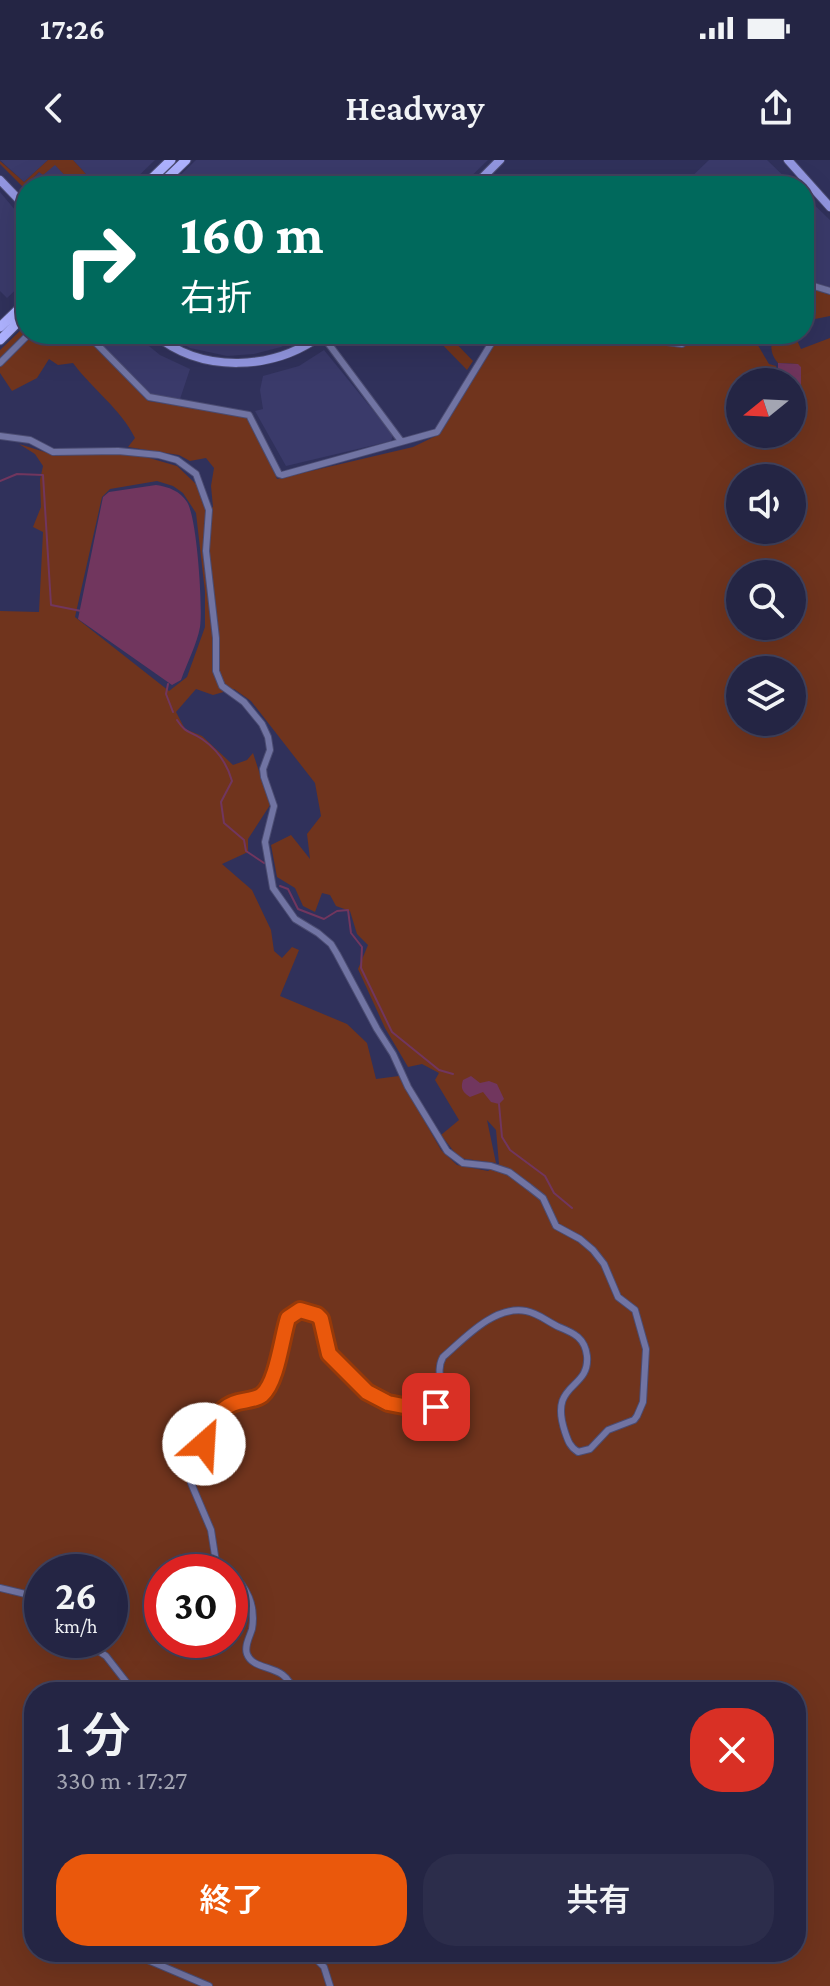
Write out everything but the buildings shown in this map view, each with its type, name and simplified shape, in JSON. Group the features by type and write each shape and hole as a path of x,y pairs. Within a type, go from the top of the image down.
{"main road":[{"path":"154,176 171,160"},
{"path":"169,176 186,160"},
{"path":"0,327 16,312"},
{"path":"0,340 16,324"}],"street":[{"path":"484,176 500,160"},
{"path":"788,160 802,176"},
{"path":"0,180 16,197"},
{"path":"814,189 830,207"},
{"path":"0,363 19,344"},
{"path":"97,344 149,397 249,415 282,475 437,432 491,344"},
{"path":"166,344 188,355 225,363 254,363 285,356 305,344"},
{"path":"329,344 401,441"},
{"path":"0,436 30,440 53,452 118,451 159,455 177,460 196,474 209,510 206,551 216,638 216,671 222,686 244,702 262,724 268,737 270,750 263,769 274,806 265,842 273,888 278,899 295,919 331,944 393,1054 408,1087 447,1151 463,1163 491,1166 509,1172 543,1198 556,1226 580,1239 604,1264 618,1297 635,1310 646,1349 643,1402 637,1416 608,1430 590,1449 578,1452 569,1443 560,1409 563,1396 587,1365 586,1348 574,1333 523,1310 492,1318 443,1357 439,1366 440,1403 424,1410 388,1403 367,1392 329,1354 324,1325 317,1315 305,1309 295,1311 288,1318 266,1391 255,1399 220,1410 193,1473 192,1489 211,1530 215,1554"},
{"path":"0,1588 24,1594"},
{"path":"248,1595 253,1625 248,1644"},
{"path":"248,1656 281,1672 289,1682"},
{"path":"108,1658 126,1682"},
{"path":"153,1962 209,1986"},
{"path":"319,1962 324,1967 330,1986"}],"shaded area":[{"path":"0,160 48,160 31,176 17,176"},
{"path":"48,160 73,160 88,176 65,176 55,165 43,175 39,172 31,176"},
{"path":"73,160 155,160 138,176 88,176"},
{"path":"196,160 488,160 471,176 179,176"},
{"path":"709,160 767,160 784,176 692,176"},
{"path":"0,161 17,176 16,180 0,164"},
{"path":"55,164 66,176 35,176"},
{"path":"0,192 16,211 16,289 7,298 0,291"},
{"path":"814,205 830,220 830,287 814,282"},
{"path":"814,289 830,295 830,316 815,319"},
{"path":"16,335 16,344 93,344 148,401 250,417 277,479 413,447 440,434 495,344 664,344 683,347 686,344 757,344 769,364 776,368 726,368 726,448 806,448 806,368 798,368 798,364 778,363 773,356 772,344 799,344 801,349 830,338 830,1986 0,1986 0,611 39,612 43,532 33,527 41,507 43,466 35,454 19,444 51,454 132,453 177,466 197,485 206,510 213,507 211,486 214,468 206,458 190,461 179,455 128,447 135,438 129,428 73,363 58,365 49,359 37,378 12,391 0,373 0,350","holes":["157,481 183,493 196,513 205,592 205,627 187,677 169,691 75,617 102,497 110,489","196,689 213,695 234,689 251,701 315,783 321,816 307,834 310,859 291,835 271,845 277,877 295,888 303,906 315,912 322,893 330,895 336,906 350,911 357,934 368,945 358,969 385,1028 408,1067 422,1064 439,1073 435,1080 459,1120 441,1135 459,1158 496,1163 487,1120 496,1130 499,1164 488,1171 457,1165 441,1150 399,1076 376,1079 367,1043 347,1024 280,996 299,950 292,947 282,958 274,951 271,930 252,890 222,864 248,852 248,839 270,805 253,753 247,760 233,765 202,736 185,729 176,712"]},
{"path":"101,344 146,344 160,355 190,369 180,399 150,394"},
{"path":"183,344 287,344 254,354 227,356"},
{"path":"442,344 457,344 473,361 467,370"},
{"path":"324,350 393,435 391,441 286,466 255,411 263,409 260,390 263,376 299,366"},
{"path":"778,363 798,364 801,367 801,368 778,368"},
{"path":"156,485 174,490 187,502 194,525 198,563 200,627 181,680 172,685 78,619 103,497 109,492"},
{"path":"471,1076 480,1083 489,1081 497,1084 504,1099 499,1104 491,1102 483,1092 470,1097 462,1086 463,1080"}],"waterway":[{"path":"0,481 17,474 43,475 51,605 81,611"},
{"path":"168,684 166,694 173,712"},
{"path":"177,720 213,748 225,763 232,781 221,802 224,823 244,840 246,851 264,863"},
{"path":"280,886 288,889 298,909 324,919 337,911 348,910 351,933 362,947 361,968 392,1032 439,1070 453,1074"},
{"path":"499,1104 502,1137 510,1150 545,1176 554,1193 572,1208"}],"route":[{"path":"204,1444 220,1410 255,1399 266,1391 288,1318 295,1311 305,1309 321,1319 329,1354 361,1388 388,1403 424,1410 436,1407"}]}
